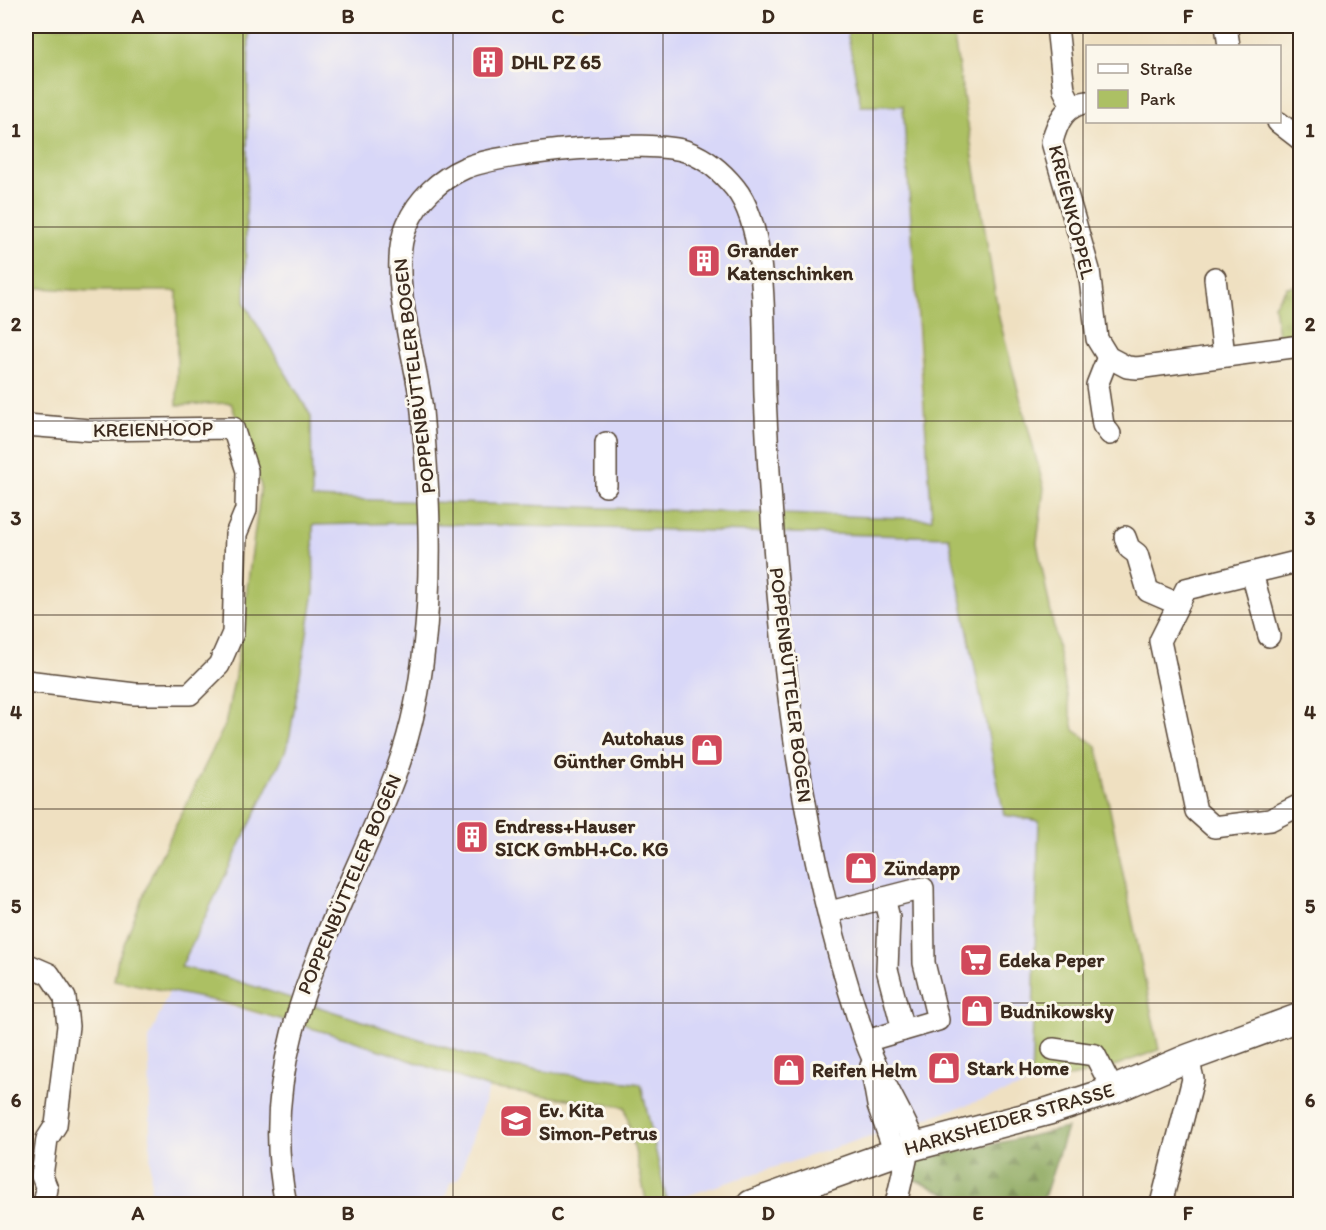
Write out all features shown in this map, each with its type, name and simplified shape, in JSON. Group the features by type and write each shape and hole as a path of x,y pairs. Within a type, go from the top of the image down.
{"main road":[{"name":"HARKSHEIDER STRASSE","path":"751,1204 906,1149 1049,1111 1113,1090 1188,1058 1300,1017"}],"street":[{"name":"KREIENKOPPEL","path":"1057,26 1064,90 1080,104 1063,115 1055,129 1052,142 1089,270 1097,339 1108,357"},
{"path":"1226,26 1228,45"},
{"path":"1279,123 1300,139"},
{"name":"POPPENBÜTTELER BOGEN","path":"286,1204 281,1171 280,1133 284,1073 296,1014 330,924 362,855 401,758 418,690 424,649 429,582 430,513 421,404 399,273 399,249 404,230 415,210 436,186 461,170 478,164 566,151 632,146 675,148 698,156 714,167 736,189 750,214 760,283 772,523 788,688 810,827 830,912 867,1043 878,1105 906,1149"},
{"path":"1215,278 1224,356"},
{"path":"1110,434 1103,425 1097,385 1108,357 1126,367 1137,368 1300,346"},
{"name":"KREIENHOOP","path":"26,425 89,430 233,428 247,471 246,510 236,534 233,633 219,664 190,694 135,694 26,681"},
{"path":"606,443 606,486"},
{"path":"1125,537 1129,548 1137,554 1148,591 1178,604"},
{"path":"1300,561 1186,589 1160,641 1196,812 1214,827 1270,820 1300,805"},
{"path":"1252,573 1269,636"},
{"path":"830,912 923,888 924,963 938,1020 867,1043"},
{"path":"884,898 889,918 887,969 903,1030"},
{"path":"26,964 49,974 65,998 68,1026 56,1125 47,1139 43,1167 42,1176 47,1189 44,1204"},
{"path":"1053,1049 1095,1055 1113,1090"},
{"path":"1161,1204 1193,1079 1188,1058"},
{"path":"896,1204 906,1160 906,1149"}],"shaded area":[{"path":"249,26 846,26 861,106 903,106 919,363 932,519 312,498 311,416 245,304"},
{"path":"409,523 949,537 1004,815 1039,821 1031,1084 667,1202 641,1084 504,1066 218,975 181,967 285,752 314,592 313,525"},
{"path":"170,990 352,1040 489,1088 459,1178 450,1183 443,1204 151,1204 149,1039"}],"green space":[{"path":"26,26 249,26 245,304 311,416 312,498 932,519 903,106 861,106 846,26 952,26 999,318 1044,488 1037,543 1074,730 1097,746 1159,1050 1097,1072 1031,1084 1039,821 1004,815 949,537 409,523 313,525 314,592 290,735 285,752 181,967 218,975 504,1066 641,1084 667,1202 647,1204 625,1107 489,1088 352,1040 225,1003 114,980 118,959 151,876 225,725 235,676 261,486 231,403 177,405 177,291 88,291 26,287"},
{"path":"1300,285 1300,339 1279,343 1274,305 1287,287"},
{"path":"1067,1128 1042,1204 969,1204 913,1179 915,1161"}],"place":[{"name":"DHL PZ 65","path":"488,62"},
{"name":"Grander Katenschinken","path":"704,261"},
{"name":"Autohaus Günther GmbH","path":"707,750"},
{"name":"Endress+Hauser SICK GmbH+Co. KG","path":"472,837"},
{"name":"Zündapp","path":"861,868"},
{"name":"Edeka Peper","path":"976,960"},
{"name":"Budnikowsky","path":"977,1011"},
{"name":"Stark Home","path":"944,1068"},
{"name":"Reifen Helm","path":"789,1070"},
{"name":"Ev. Kita Simon-Petrus","path":"516,1121"}]}
